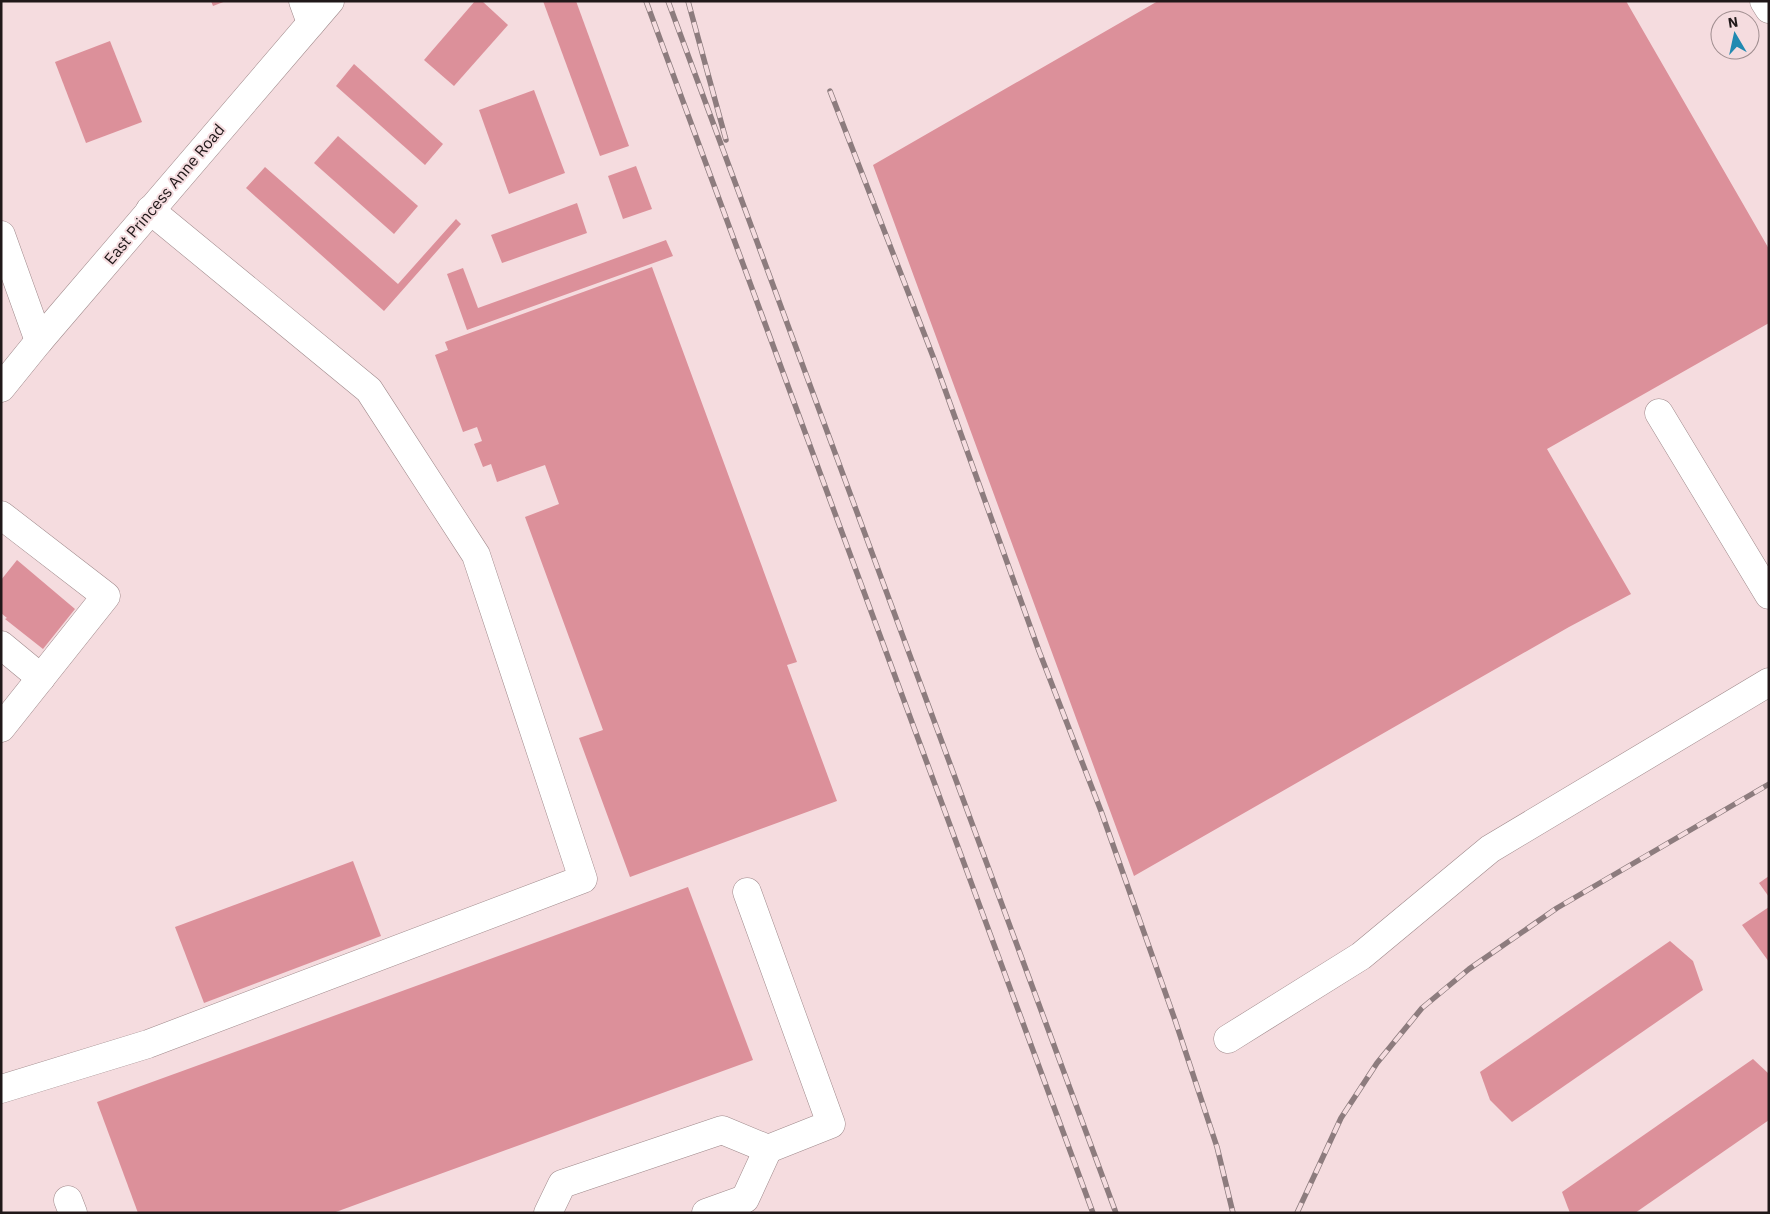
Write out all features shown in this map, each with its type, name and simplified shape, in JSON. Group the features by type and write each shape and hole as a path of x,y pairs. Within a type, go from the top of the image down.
{"street":[{"name":"East Princess Anne Road","path":"1,388 150,210 307,12 330,1"},
{"path":"1764,1 1769,9"},
{"path":"1,1090 148,1044 583,879 476,556 369,390 150,210"},
{"path":"1,235 39,341"},
{"path":"1659,413 1769,595"},
{"path":"1,515 106,596 1,728"},
{"path":"1,645 41,678"},
{"path":"1228,1039 1361,956 1490,849 1769,682"},
{"path":"706,1213 745,1199 768,1149 831,1124 747,892"},
{"path":"548,1213 562,1184 722,1130 768,1149"}],"building":[{"path":"211,1 226,1 213,6"},
{"path":"475,1 482,1 508,25 454,86 424,60"},
{"path":"543,1 576,1 629,146 600,156"},
{"path":"1158,1 1626,1 1769,249 1769,323 1547,449 1631,594 1569,627 1134,876 873,165"},
{"path":"110,41 142,122 86,143 55,62"},
{"path":"354,64 443,144 425,165 336,86"},
{"path":"534,90 565,173 509,194 479,110"},
{"path":"338,136 418,206 394,234 314,163"},
{"path":"636,166 652,209 623,219 608,176"},
{"path":"265,167 398,284 456,219 461,224 384,311 246,188"},
{"path":"577,203 587,233 502,263 491,235"},
{"path":"666,240 673,256 467,330 447,274 463,268 478,308"},
{"path":"652,267 797,662 787,665 837,801 630,877 579,738 603,730 525,517 559,504 545,465 497,482 491,464 483,467 474,444 482,441 477,427 463,432 435,355 448,350 445,342"},
{"path":"17,560 75,609 43,649 5,619 7,618 1,613 1,580"},
{"path":"353,861 381,936 204,1003 175,927"},
{"path":"1769,876 1769,897 1759,883"},
{"path":"688,887 753,1060 333,1213 138,1213 97,1102"},
{"path":"1769,907 1769,962 1742,925"},
{"path":"1670,941 1693,961 1703,990 1512,1122 1490,1100 1480,1072"},
{"path":"1753,1059 1769,1074 1769,1120 1635,1213 1570,1213 1562,1192"}],"railway":[{"path":"646,1 1093,1213"},
{"path":"668,1 1116,1213"},
{"path":"688,1 726,140"},
{"path":"830,91 934,359 1039,651 1101,811 1175,1020 1217,1147 1233,1213"},
{"path":"1297,1213 1341,1118 1377,1063 1422,1008 1469,969 1557,908 1769,784"}]}
